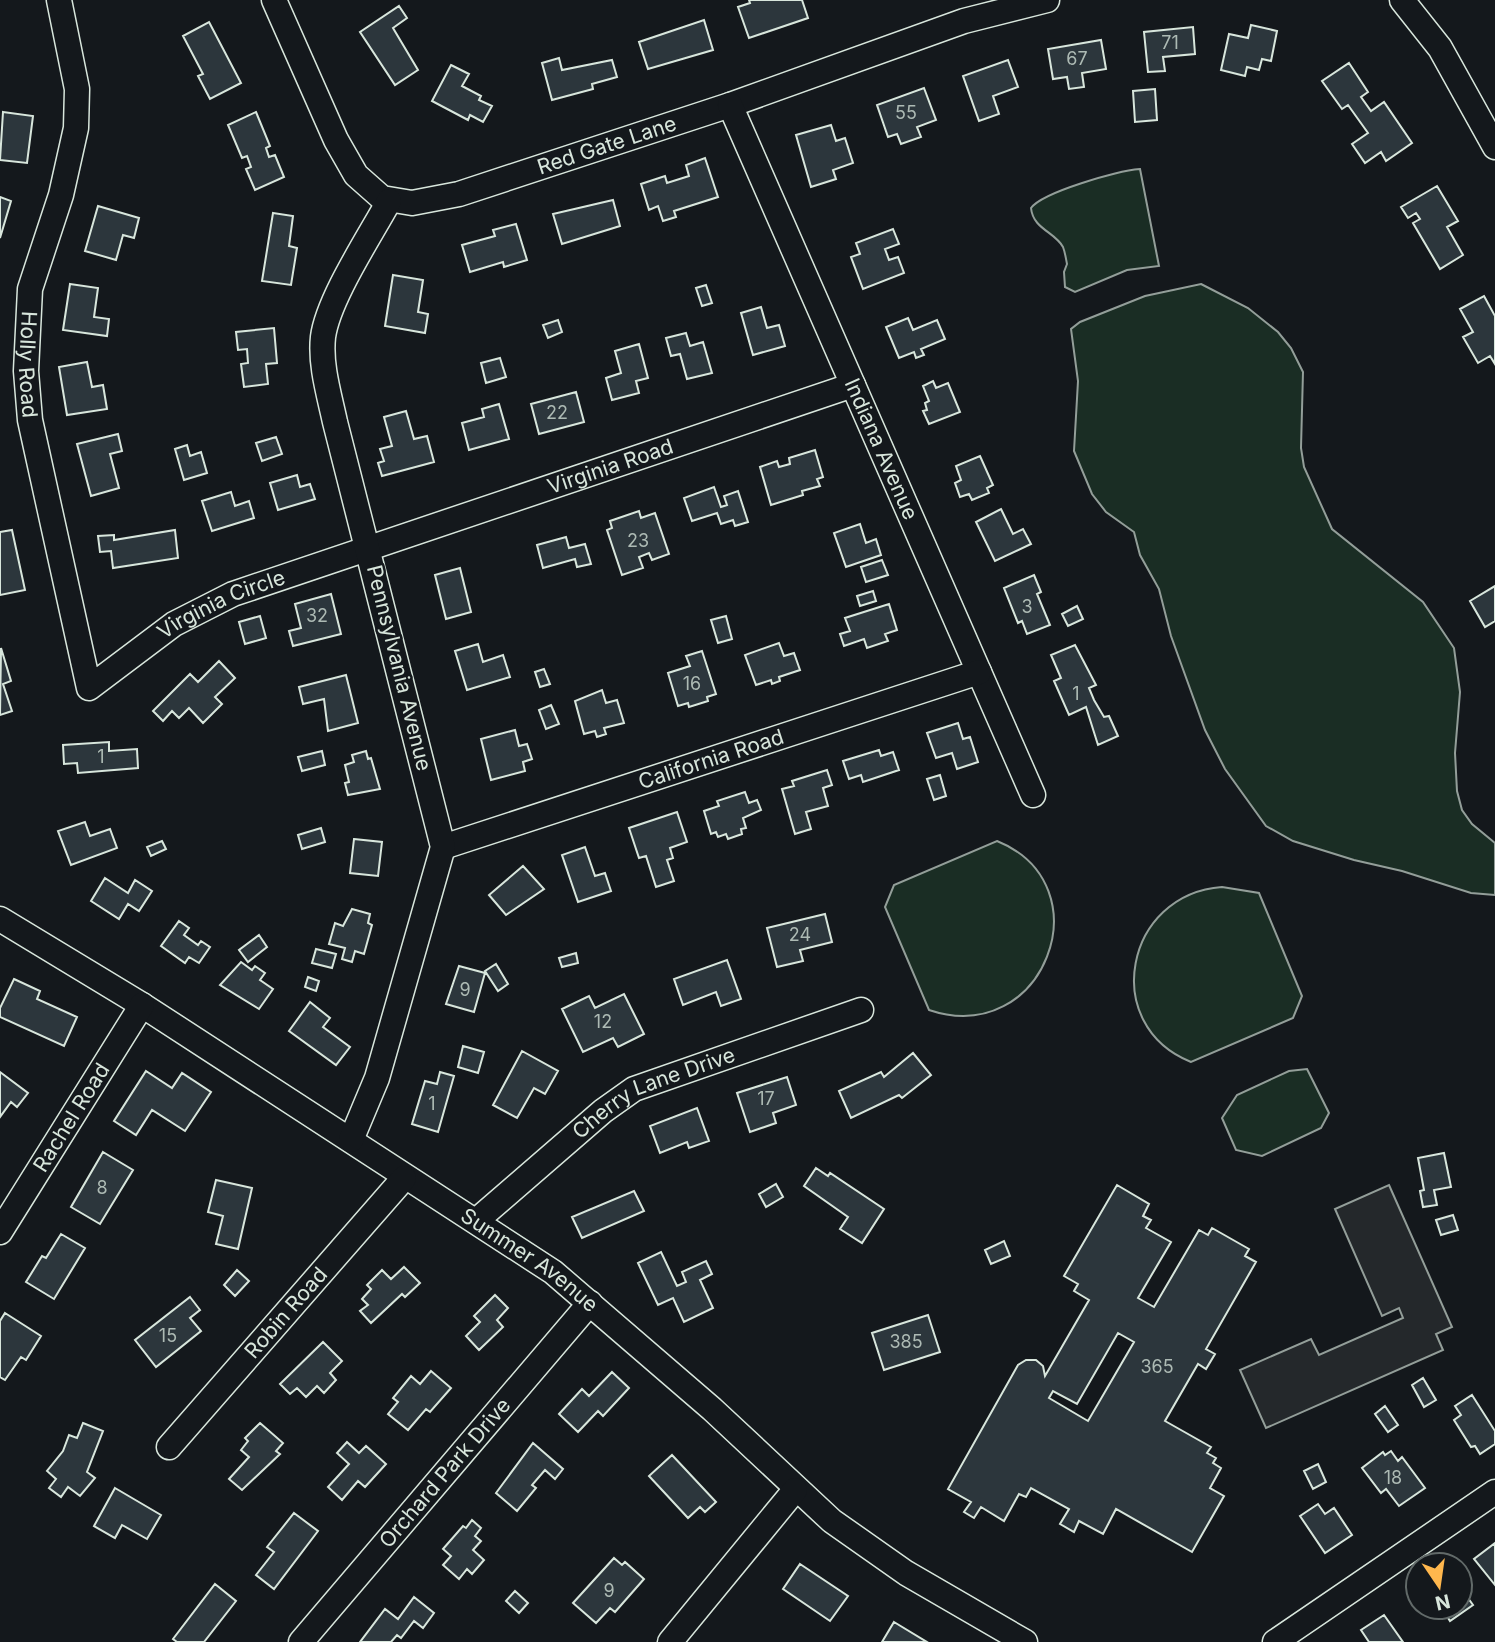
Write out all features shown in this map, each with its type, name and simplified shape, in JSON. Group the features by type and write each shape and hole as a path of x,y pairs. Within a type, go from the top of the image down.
{"street":[{"name":"Holly Road","path":"59,0 77,89 76,128 61,194 30,289 26,370 30,420 89,688"},
{"path":"274,0 346,159 367,187 388,201"},
{"name":"Red Gate Lane","path":"388,201 412,203 459,194 730,105 964,21 1047,0"},
{"path":"1402,0 1440,48 1495,147"},
{"name":"Indiana Avenue","path":"730,105 1033,795"},
{"name":"Pennsylvania Avenue","path":"388,201 335,303 323,339 326,381 443,847"},
{"name":"Virginia Road","path":"368,550 853,385"},
{"name":"Virginia Circle","path":"89,688 174,624 212,603 368,550"},
{"name":"California Road","path":"443,847 979,672"},
{"path":"351,1140 377,1078 443,847"},
{"name":"Summer Avenue","path":"0,919 142,1004 351,1140 404,1178 553,1272 712,1409 795,1490 859,1542 1025,1642"},
{"name":"Rachel Road","path":"0,1232 142,1004"},
{"name":"Cherry Lane Drive","path":"476,1221 603,1111 634,1089 860,1010"},
{"name":"Robin Road","path":"169,1447 404,1178"},
{"name":"Orchard Park Drive","path":"301,1642 590,1303"},
{"path":"670,1642 795,1490"},
{"path":"1275,1642 1495,1492"}],"green space":[{"path":"1140,169 1159,266 1127,270 1075,292 1065,287 1064,272 1067,264 1063,247 1040,226 1031,208 1065,189"},
{"path":"1201,284 1248,308 1278,332 1291,348 1303,372 1301,448 1304,467 1332,529 1423,602 1454,648 1460,692 1455,753 1457,791 1462,810 1472,824 1495,843 1495,895 1471,893 1402,871 1354,860 1293,841 1266,826 1225,769 1205,730 1171,636 1159,589 1140,555 1134,532 1106,512 1092,494 1074,451 1078,381 1071,329 1080,322 1145,296"},
{"path":"997,841 1030,862 1049,891 1054,924 1047,957 1030,985 1003,1006 969,1016 929,1010 885,907 894,885"},
{"path":"1222,887 1259,893 1302,996 1293,1018 1191,1062 1162,1044 1143,1020 1135,992 1136,963 1145,936 1163,912 1189,895"},
{"path":"1307,1069 1329,1113 1321,1128 1262,1156 1236,1150 1222,1118 1237,1095 1289,1071"}],"shaded area":[{"path":"1389,1185 1452,1327 1436,1334 1443,1350 1266,1428 1240,1370 1311,1339 1319,1355 1403,1318 1399,1308 1382,1316 1335,1209"}],"building":[{"path":"749,0 802,0 808,18 749,38 738,7 750,3"},
{"path":"399,6 407,18 393,28 418,70 395,85 360,32"},
{"path":"704,20 713,50 648,69 639,42"},
{"path":"209,22 241,83 210,99 198,76 203,74 183,36"},
{"path":"1251,25 1277,31 1271,61 1262,59 1259,70 1247,67 1245,76 1221,70 1229,34 1248,38"},
{"path":"1193,27 1195,54 1163,57 1165,71 1148,72 1144,32"},
{"path":"1101,40 1106,69 1082,73 1084,87 1069,89 1067,77 1053,79 1048,49"},
{"path":"559,58 562,70 612,60 617,77 592,84 593,89 552,100 542,63"},
{"path":"1008,60 1018,87 993,96 999,114 979,121 963,76"},
{"path":"1349,63 1368,92 1361,97 1371,111 1384,102 1412,143 1386,161 1381,152 1365,163 1352,144 1368,133 1348,105 1342,109 1322,81"},
{"path":"451,65 469,74 462,86 481,96 479,100 492,106 483,122 470,115 468,120 432,101"},
{"path":"924,88 936,120 917,127 921,137 901,144 897,134 888,137 877,105"},
{"path":"1155,89 1157,120 1135,122 1133,91"},
{"path":"3,112 33,116 27,163 0,160"},
{"path":"256,112 270,146 266,148 269,157 275,155 284,177 255,190 246,169 251,167 247,156 242,158 228,125"},
{"path":"831,125 836,141 845,138 853,163 833,170 836,179 811,187 796,135"},
{"path":"705,158 718,197 674,211 676,217 663,221 658,206 649,210 641,184 665,176 667,183 689,176 686,165"},
{"path":"1437,186 1458,221 1447,227 1463,255 1440,269 1413,223 1420,219 1416,213 1408,218 1401,207"},
{"path":"0,197 11,201 0,238"},
{"path":"613,200 620,226 562,244 553,214"},
{"path":"98,206 139,218 134,238 123,235 116,260 85,251"},
{"path":"273,213 293,216 289,246 297,248 291,285 262,281"},
{"path":"516,224 527,260 504,267 503,262 470,272 462,245 495,236 493,230"},
{"path":"893,229 899,244 885,249 889,260 898,257 904,273 863,289 851,257 860,254 856,243"},
{"path":"393,275 423,280 418,312 428,314 425,333 385,326"},
{"path":"70,284 98,288 94,317 109,319 107,336 63,330"},
{"path":"706,285 712,303 702,306 696,288"},
{"path":"1484,296 1495,316 1495,364 1490,356 1478,363 1463,337 1473,332 1460,309"},
{"path":"761,307 767,328 779,325 785,346 753,355 741,313"},
{"path":"908,318 913,330 937,320 945,339 921,349 924,355 916,358 914,352 899,358 886,327"},
{"path":"558,320 562,332 548,338 543,325"},
{"path":"274,328 277,363 266,364 268,384 244,387 241,364 248,363 247,349 238,350 236,332"},
{"path":"686,333 690,346 703,342 712,373 687,379 680,354 671,356 666,338"},
{"path":"639,344 648,378 636,381 639,393 612,400 606,378 621,373 615,351"},
{"path":"500,358 506,377 486,383 481,363"},
{"path":"87,362 92,387 103,385 107,409 67,415 59,367"},
{"path":"933,381 936,388 948,383 960,412 929,424 923,411 927,410 925,403 929,401 923,386"},
{"path":"576,392 584,422 539,434 531,404"},
{"path":"499,404 509,439 469,450 462,423 484,417 482,409"},
{"path":"406,411 414,439 427,436 434,462 382,476 378,463 384,461 380,449 392,446 384,417"},
{"path":"118,434 122,451 110,454 119,488 91,496 77,444"},
{"path":"276,437 282,454 262,461 256,443"},
{"path":"187,445 190,456 201,452 207,473 184,480 175,449"},
{"path":"815,450 823,477 817,479 820,486 802,491 803,495 771,505 760,467 777,461 779,467 790,464 789,458"},
{"path":"980,456 993,485 987,488 989,493 972,500 969,494 960,497 955,483 961,480 956,466"},
{"path":"297,475 300,487 310,484 315,499 278,510 270,483"},
{"path":"714,487 721,507 727,505 724,496 738,491 748,522 735,526 733,520 721,524 717,513 692,521 684,498"},
{"path":"231,492 235,506 249,501 254,518 212,531 202,501"},
{"path":"1001,509 1013,534 1023,529 1031,544 995,561 976,522"},
{"path":"639,511 641,518 655,513 669,554 652,560 649,553 639,557 643,568 622,575 607,530 612,528 610,521"},
{"path":"860,524 866,543 876,539 881,555 846,567 834,533"},
{"path":"12,530 25,590 0,595 0,532"},
{"path":"175,530 178,558 113,568 111,551 100,552 98,536 114,535 114,540"},
{"path":"566,537 569,548 585,544 591,564 577,567 575,559 543,568 537,545"},
{"path":"882,560 888,575 866,582 861,567"},
{"path":"460,568 471,612 446,619 435,575"},
{"path":"1034,575 1041,592 1037,594 1050,625 1027,634 1022,621 1018,623 1004,588"},
{"path":"1495,586 1495,621 1485,627 1470,601"},
{"path":"873,591 876,601 860,606 857,596"},
{"path":"331,594 341,634 293,646 289,631 301,628 295,604"},
{"path":"889,604 897,630 885,634 888,641 867,648 864,639 844,646 840,634 850,631 845,618"},
{"path":"1077,606 1083,619 1068,626 1062,614"},
{"path":"260,616 266,638 245,644 239,622"},
{"path":"726,616 732,639 718,643 711,620"},
{"path":"779,643 784,656 794,653 800,670 779,677 780,681 772,684 771,680 756,685 745,655"},
{"path":"478,644 483,662 503,655 510,677 467,690 455,651"},
{"path":"1075,645 1096,685 1089,688 1094,700 1104,717 1109,716 1118,736 1098,745 1086,707 1069,715 1054,681 1061,678 1051,655"},
{"path":"1,648 11,681 3,684 12,711 0,715"},
{"path":"702,651 716,694 707,697 708,701 689,707 688,703 678,706 668,673 690,666 686,656"},
{"path":"219,661 235,678 215,697 222,704 203,723 189,708 179,718 172,711 163,721 153,711 190,674 198,682"},
{"path":"544,669 550,684 540,687 535,672"},
{"path":"346,675 358,723 328,731 324,699 303,704 299,687"},
{"path":"602,690 606,703 617,700 624,723 604,728 606,734 597,737 595,731 584,734 575,701"},
{"path":"551,705 559,724 546,729 539,710"},
{"path":"958,723 963,739 970,737 978,762 957,769 952,753 936,758 927,733"},
{"path":"515,730 519,746 527,744 532,759 523,762 525,771 491,780 481,739"},
{"path":"109,742 109,751 137,749 138,768 78,773 77,763 64,764 63,745"},
{"path":"879,750 881,756 893,752 899,770 863,782 861,775 849,779 843,761"},
{"path":"322,751 325,765 302,771 298,757"},
{"path":"366,751 368,759 371,758 380,789 348,795 345,783 349,782 345,765 354,762 352,755"},
{"path":"827,770 832,785 823,788 828,806 806,812 811,829 795,834 782,789 794,786 792,781"},
{"path":"940,775 946,796 934,800 927,779"},
{"path":"745,792 749,803 757,800 761,810 743,818 746,828 741,829 742,834 728,839 726,834 718,837 716,832 711,834 704,811 719,806 717,801"},
{"path":"677,812 687,842 670,848 673,858 667,860 674,881 656,887 646,856 639,858 629,828"},
{"path":"85,822 90,836 110,829 117,848 71,865 58,831"},
{"path":"321,828 325,842 302,849 298,835"},
{"path":"354,839 382,842 378,876 350,873"},
{"path":"162,841 166,849 151,856 147,847"},
{"path":"585,847 595,876 605,873 611,891 578,902 562,855"},
{"path":"523,866 544,889 506,915 489,895"},
{"path":"105,878 128,893 135,880 152,891 139,911 128,904 119,919 91,901"},
{"path":"352,909 370,914 368,923 372,925 364,954 355,951 352,962 342,959 345,948 329,944 335,923 343,926"},
{"path":"825,914 832,942 800,950 803,961 777,967 767,928"},
{"path":"179,921 189,928 184,935 198,945 201,941 210,947 199,963 189,957 185,963 161,946"},
{"path":"259,935 267,947 248,962 239,950"},
{"path":"316,949 336,954 332,968 312,963"},
{"path":"576,953 578,963 562,967 559,958"},
{"path":"727,960 741,999 721,1006 716,992 683,1005 674,979"},
{"path":"241,962 252,970 255,966 265,973 260,980 273,989 259,1009 220,985"},
{"path":"496,964 508,984 498,991 485,971"},
{"path":"459,966 485,973 474,1012 446,1004"},
{"path":"308,977 319,981 316,991 305,987"},
{"path":"14,979 40,991 37,999 77,1017 64,1046 0,1017 0,1008"},
{"path":"624,994 644,1034 618,1047 613,1038 583,1052 562,1009 589,996 595,1008"},
{"path":"310,1002 330,1018 323,1027 350,1047 336,1065 289,1031"},
{"path":"463,1046 484,1052 478,1073 458,1067"},
{"path":"522,1051 558,1071 545,1094 534,1088 517,1118 493,1105"},
{"path":"913,1053 931,1075 902,1098 899,1095 851,1118 839,1091 881,1072 884,1077"},
{"path":"146,1071 172,1088 182,1073 211,1092 185,1131 152,1110 136,1135 114,1121"},
{"path":"0,1072 28,1093 17,1107 11,1102 0,1117"},
{"path":"440,1072 454,1076 438,1132 412,1124 425,1081 437,1084"},
{"path":"787,1077 796,1105 773,1113 776,1123 750,1132 737,1093"},
{"path":"697,1108 709,1141 689,1148 687,1142 660,1153 650,1126"},
{"path":"103,1152 133,1170 100,1224 71,1207"},
{"path":"1444,1153 1451,1187 1434,1190 1437,1205 1423,1207 1420,1191 1424,1190 1418,1158"},
{"path":"816,1168 828,1176 830,1173 884,1209 862,1243 840,1229 848,1217 804,1186"},
{"path":"216,1180 252,1188 238,1249 216,1244 223,1216 208,1212"},
{"path":"776,1184 783,1197 766,1207 759,1194"},
{"path":"1117,1185 1149,1204 1143,1216 1151,1220 1146,1228 1171,1242 1138,1298 1154,1307 1199,1230 1208,1235 1212,1228 1249,1249 1245,1256 1256,1262 1206,1349 1215,1354 1206,1369 1198,1364 1165,1421 1211,1447 1207,1453 1216,1458 1213,1463 1221,1468 1210,1488 1224,1496 1192,1552 1116,1509 1103,1534 1079,1521 1074,1532 1060,1524 1069,1509 1031,1488 1026,1497 1019,1494 1004,1521 981,1507 974,1518 964,1512 971,1502 948,1489 1018,1365 1026,1360 1036,1360 1043,1366 1045,1376 1089,1300 1074,1291 1078,1284 1064,1276","holes":["1118,1333 1134,1342 1088,1421 1049,1398 1053,1391 1077,1404"]},
{"path":"634,1191 644,1211 582,1238 572,1217"},
{"path":"1453,1215 1458,1230 1441,1235 1436,1220"},
{"path":"61,1234 85,1248 54,1299 26,1282 42,1256 46,1258"},
{"path":"1004,1241 1010,1256 991,1264 985,1250"},
{"path":"661,1252 677,1286 686,1282 682,1272 706,1261 712,1274 700,1280 713,1308 684,1322 673,1298 658,1305 638,1263"},
{"path":"404,1267 420,1283 405,1297 402,1294 371,1323 360,1311 368,1305 362,1299 371,1289 367,1285 382,1270 391,1279"},
{"path":"237,1270 249,1281 235,1296 224,1285"},
{"path":"495,1295 508,1308 497,1320 503,1327 479,1350 466,1336 480,1322 474,1316"},
{"path":"190,1297 200,1310 190,1318 201,1331 156,1367 135,1340"},
{"path":"5,1313 41,1336 26,1360 21,1357 5,1380 0,1377 0,1321"},
{"path":"928,1315 940,1352 884,1370 872,1333"},
{"path":"323,1342 342,1361 330,1373 336,1380 324,1393 317,1386 306,1397 297,1388 290,1394 280,1384"},
{"path":"431,1371 451,1388 430,1412 426,1409 408,1430 388,1414 398,1402 393,1398 411,1376 420,1384"},
{"path":"612,1372 629,1388 603,1416 598,1411 578,1432 559,1414 582,1389 589,1396"},
{"path":"1423,1378 1436,1400 1424,1407 1412,1385"},
{"path":"1472,1395 1495,1431 1495,1444 1480,1454 1475,1446 1471,1447 1454,1420 1461,1415 1455,1406"},
{"path":"1385,1406 1398,1425 1388,1432 1375,1414"},
{"path":"83,1423 103,1431 87,1472 95,1478 80,1496 68,1487 61,1497 49,1488 56,1479 47,1471 63,1451 69,1435 77,1438"},
{"path":"260,1423 283,1443 276,1451 280,1454 242,1490 229,1479 249,1457 241,1450 248,1441 245,1438"},
{"path":"347,1442 359,1453 366,1446 386,1464 365,1487 358,1481 342,1500 328,1487 349,1464 337,1453"},
{"path":"533,1443 563,1469 555,1479 545,1470 532,1485 536,1488 517,1511 496,1493"},
{"path":"1391,1451 1398,1461 1402,1457 1425,1488 1399,1506 1386,1489 1381,1493 1362,1468 1383,1452 1385,1455"},
{"path":"672,1455 716,1502 705,1512 700,1507 688,1518 649,1476"},
{"path":"1318,1464 1326,1482 1313,1489 1304,1471"},
{"path":"115,1488 161,1515 147,1539 122,1525 115,1538 94,1526"},
{"path":"1318,1504 1325,1514 1334,1508 1352,1535 1325,1553 1300,1516"},
{"path":"294,1513 318,1531 274,1589 256,1575 274,1552 267,1547"},
{"path":"472,1520 481,1528 475,1536 481,1541 473,1550 484,1560 472,1574 467,1569 459,1579 443,1565 451,1556 443,1549 463,1526 466,1528"},
{"path":"1495,1543 1495,1585 1474,1559"},
{"path":"614,1558 622,1565 625,1562 644,1579 615,1612 610,1608 596,1623 573,1603"},
{"path":"800,1564 848,1596 830,1621 783,1589"},
{"path":"215,1584 236,1601 204,1642 177,1642 173,1639"},
{"path":"515,1591 528,1603 519,1613 506,1601"},
{"path":"414,1597 434,1613 423,1628 414,1621 401,1638 397,1635 391,1642 360,1642 385,1609 398,1619"},
{"path":"1384,1615 1403,1642 1369,1642 1361,1630"},
{"path":"894,1622 927,1642 882,1642"}]}
